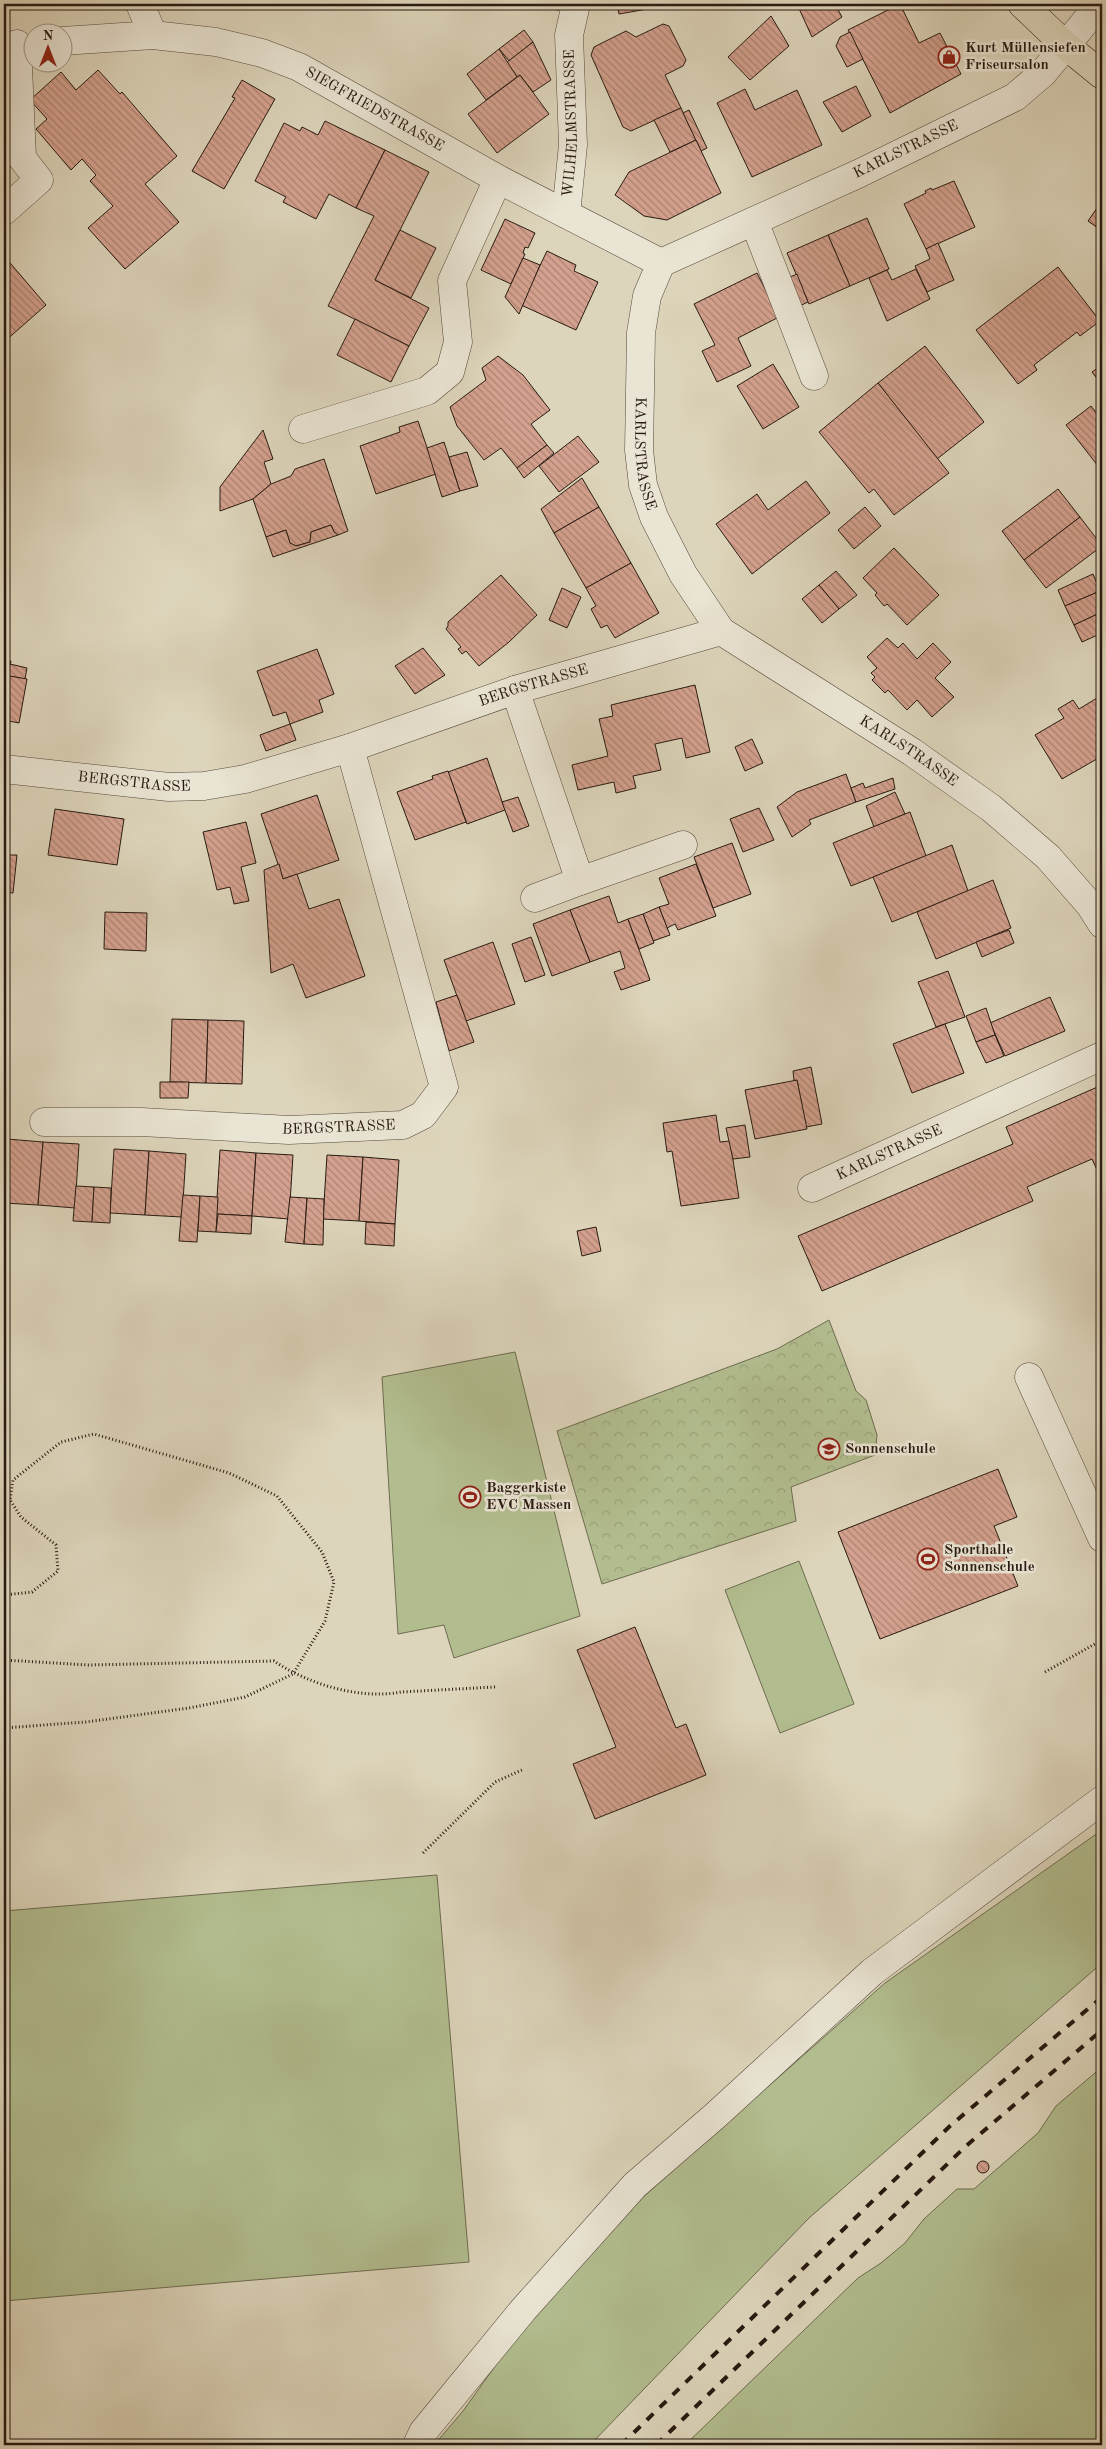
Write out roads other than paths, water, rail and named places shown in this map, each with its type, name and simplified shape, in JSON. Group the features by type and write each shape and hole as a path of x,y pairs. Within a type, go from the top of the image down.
{"main road":[{"path":"1022,4 1065,45 1102,75"}],"street":[{"path":"140,4 153,35"},
{"name":"WILHELMSTRASSE","path":"566,214 573,145 569,35 576,4"},
{"name":"KARLSTRASSE","path":"1098,907 1048,858 991,808 912,752 721,631 683,574 654,517 643,485 639,450 641,333 647,296 661,263 858,174 1015,97 1043,73 1100,4"},
{"name":"SIEGFRIEDSTRASSE","path":"72,40 153,35 216,42 262,53 298,67 498,179 661,263"},
{"path":"4,211 39,180 22,158 18,44"},
{"path":"302,429 426,391 450,372 458,342 452,281 498,179"},
{"path":"754,221 814,376"},
{"name":"BERGSTRASSE","path":"4,769 169,787 204,786 245,780 350,748 515,690 721,631"},
{"path":"515,690 580,881"},
{"name":"BERGSTRASSE","path":"44,1122 141,1122 289,1130 403,1125 423,1115 444,1087 350,748"},
{"path":"535,898 683,845"},
{"name":"KARLSTRASSE","path":"812,1188 1102,1056"},
{"path":"1029,1377 1102,1538"},
{"path":"417,2445 423,2432 523,2310 635,2185 872,1972 1102,1800"}],"railway":[{"path":"621,2445 950,2126 1102,1997"},
{"path":"656,2445 966,2146 1102,2030"}],"place":[{"name":"Kurt Müllensiefen Friseursalon","path":"949,57"},
{"name":"Sonnenschule","path":"829,1449"},
{"name":"Baggerkiste EVC Massen","path":"470,1497"},
{"name":"Sporthalle Sonnenschule","path":"928,1559"}]}
